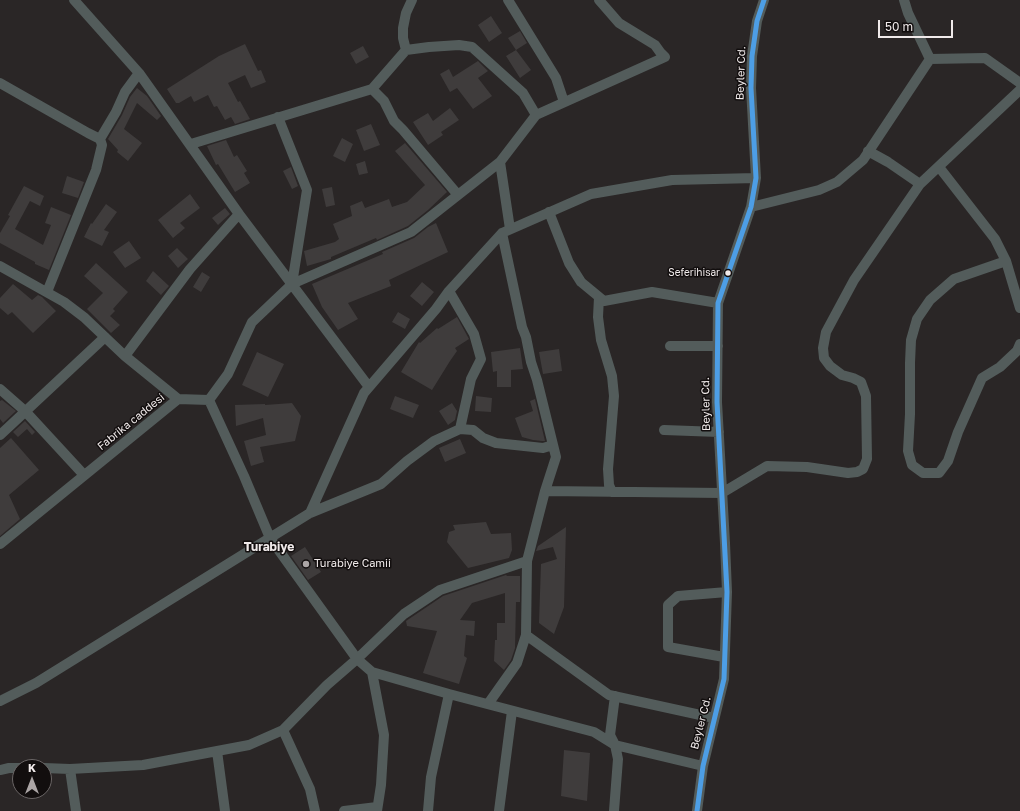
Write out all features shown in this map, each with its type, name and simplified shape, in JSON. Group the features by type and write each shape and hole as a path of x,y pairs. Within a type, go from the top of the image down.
{"street":[{"path":"74,0 140,73 239,214 369,387"},
{"path":"406,50 403,38 403,28 406,12 412,0"},
{"path":"508,0 556,78 564,102"},
{"path":"599,0 619,23 655,45 665,57 536,114 500,162 411,232 292,284 252,322 228,374 209,400 244,476 270,538 357,659 372,672 594,732 616,745 703,766"},
{"name":"Beyler Cd.","path":"696,811 703,766 724,679 727,592 717,402 718,303 751,207 756,178 751,80 752,56 757,22 764,0"},
{"path":"904,0 908,13 930,59"},
{"path":"191,144 372,89 406,50 450,44 460,44 472,47 523,93 536,114"},
{"path":"930,59 986,58 1020,83"},
{"path":"751,207 819,190 837,182 863,160 930,59"},
{"path":"100,139 116,112 125,92 140,73"},
{"path":"0,83 100,139 102,145 96,170 47,292"},
{"path":"372,89 384,101 394,121 458,195"},
{"path":"545,491 722,493 766,466 807,467 848,473 857,472 863,469 867,459 866,396 861,382 842,375 830,366 824,358 823,348 826,332 854,280 920,184 1020,90"},
{"path":"278,117 307,190 292,284"},
{"path":"868,151 888,162 920,184"},
{"path":"488,704 518,663 526,636 527,560 545,491 556,457 537,380 531,362 526,337 522,327 506,231 500,162"},
{"path":"939,167 995,239 1006,262 1020,308"},
{"path":"310,513 364,393 436,309 449,291 506,231 591,194 672,180 756,178"},
{"path":"549,212 569,263 580,282 604,301 652,292 718,303"},
{"path":"125,356 190,269 239,214"},
{"path":"1006,262 954,279 930,300 917,319 911,340 910,363 908,451 912,465 924,473 939,473 948,461 958,432 982,378 1000,367 1017,351 1020,344"},
{"path":"0,266 64,302 80,314 125,356 178,399"},
{"path":"449,291 474,334 481,359 471,379 460,429"},
{"path":"599,297 598,317 602,340 612,376 614,396 608,459 609,485 612,492"},
{"path":"0,435 105,337"},
{"path":"670,346 718,346"},
{"path":"0,389 25,411 84,475"},
{"name":"Fabrika caddesi","path":"0,544 178,399 209,400"},
{"path":"0,701 36,683 310,513 382,484 407,461 434,441 460,429 473,430 483,438 496,443 543,448 554,445"},
{"path":"664,430 719,432"},
{"path":"52,768 70,769 143,765 249,745 282,730 327,685 357,659 404,614 440,590 527,560"},
{"path":"724,657 668,647 668,605 678,596 727,592"},
{"path":"526,636 609,694 714,718"},
{"path":"344,811 377,809 381,785 384,735 372,672"},
{"path":"428,811 431,777 449,694"},
{"path":"614,811 618,759 616,745 610,735 615,696"},
{"path":"499,811 512,711"},
{"path":"282,730 310,789 315,811"},
{"path":"217,751 225,811"},
{"path":"0,770 12,768"},
{"path":"70,769 76,811"}],"building":[{"path":"491,16 502,33 489,42 478,25"},
{"path":"520,31 527,43 516,50 508,38"},
{"path":"245,44 258,71 261,70 266,82 251,88 245,75 228,83 238,102 240,101 250,119 235,124 231,117 225,120 217,106 214,107 208,95 194,102 191,96 179,103 176,103 167,89 219,56"},
{"path":"363,46 369,57 356,64 350,53"},
{"path":"516,50 531,70 520,78 506,56"},
{"path":"478,61 488,71 478,78 492,96 473,109 457,88 450,92 440,74 449,69 453,77"},
{"path":"137,88 147,96 161,116 157,120 137,103 124,129 142,143 128,161 117,152 118,150 108,139 122,115 130,97"},
{"path":"450,108 459,120 441,132 443,135 428,145 413,122 428,113 433,121"},
{"path":"371,124 380,145 364,151 356,130"},
{"path":"342,138 353,144 345,162 333,156"},
{"path":"226,140 234,157 237,155 247,171 244,173 250,183 235,192 218,164 216,165 207,146"},
{"path":"405,143 447,192 408,226 377,240 376,238 331,257 331,259 307,266 304,251 335,242 339,239 333,224 352,216 350,206 362,201 365,208 389,199 392,207 407,202 425,185 395,151"},
{"path":"365,161 368,173 359,175 356,164"},
{"path":"291,167 298,186 292,189 283,171"},
{"path":"67,176 84,182 78,198 62,193"},
{"path":"24,186 44,196 40,206 30,201 15,229 43,245 51,225 45,223 51,207 71,215 49,270 35,264 35,262 0,243 0,233"},
{"path":"332,187 335,205 326,207 322,189"},
{"path":"190,194 200,208 180,223 185,228 173,238 158,220"},
{"path":"106,204 117,212 104,230 109,232 102,246 84,237 91,223 92,224"},
{"path":"225,208 230,214 218,225 212,218"},
{"path":"436,223 448,252 389,280 391,286 348,303 358,319 338,330 322,307 312,284 383,254 382,252 414,238 428,227"},
{"path":"129,241 141,258 125,268 113,252"},
{"path":"177,248 188,259 178,268 168,256"},
{"path":"96,263 128,292 113,309 115,311 110,316 120,325 111,333 87,309 103,293 84,276"},
{"path":"153,271 169,286 161,295 146,281"},
{"path":"202,272 210,277 201,292 193,287"},
{"path":"422,282 434,292 422,306 410,296"},
{"path":"13,284 32,300 38,295 42,297 56,311 33,333 12,312 8,315 0,308 0,298"},
{"path":"398,312 410,319 405,329 392,322"},
{"path":"457,317 469,339 455,348 457,351 432,390 401,372 419,342 420,343 437,328 438,329"},
{"path":"520,348 523,369 511,370 511,387 497,387 497,371 493,372 491,352"},
{"path":"559,349 562,371 543,374 539,352"},
{"path":"257,352 284,364 268,397 242,385"},
{"path":"395,396 419,405 413,418 390,409"},
{"path":"476,396 492,398 491,412 475,411"},
{"path":"535,399 545,441 522,437 515,418 533,411 530,401"},
{"path":"2,400 16,411 3,423 0,419 0,401"},
{"path":"292,403 301,416 295,441 260,447 264,462 251,466 244,441 266,435 263,418 236,426 235,405"},
{"path":"452,403 457,411 455,420 448,425 439,411"},
{"path":"25,421 35,432 32,435 27,429 18,437 13,432"},
{"path":"11,438 39,470 9,495 20,519 0,536 0,448"},
{"path":"460,439 466,453 445,462 439,448"},
{"path":"486,522 491,534 511,533 512,550 509,558 468,568 447,542 449,532 455,530 453,525"},
{"path":"566,527 564,607 554,634 539,623 541,564 557,559 553,547 536,551 538,546"},
{"name":"Turabiye Camii","path":"305,547 321,572 308,580 291,556"},
{"path":"506,575 520,576 520,602 516,602 515,648 511,660 504,670 494,661 495,640 497,640 497,623 505,623 505,593 472,603 460,620 475,621 474,636 466,635 464,656 467,658 459,684 423,673 437,631 407,626 406,621 443,596"},
{"path":"564,750 590,753 587,801 561,796"}],"transit line":[{"path":"697,811 703,766 724,679 727,592 717,402 718,303 751,207 756,178 751,88 752,56 757,21 764,0"}],"place":[{"name":"Seferihisar","path":"728,273"},
{"name":"Turabiye Camii","path":"306,564"}],"district":[{"name":"Turabiye","path":"269,547"}]}
